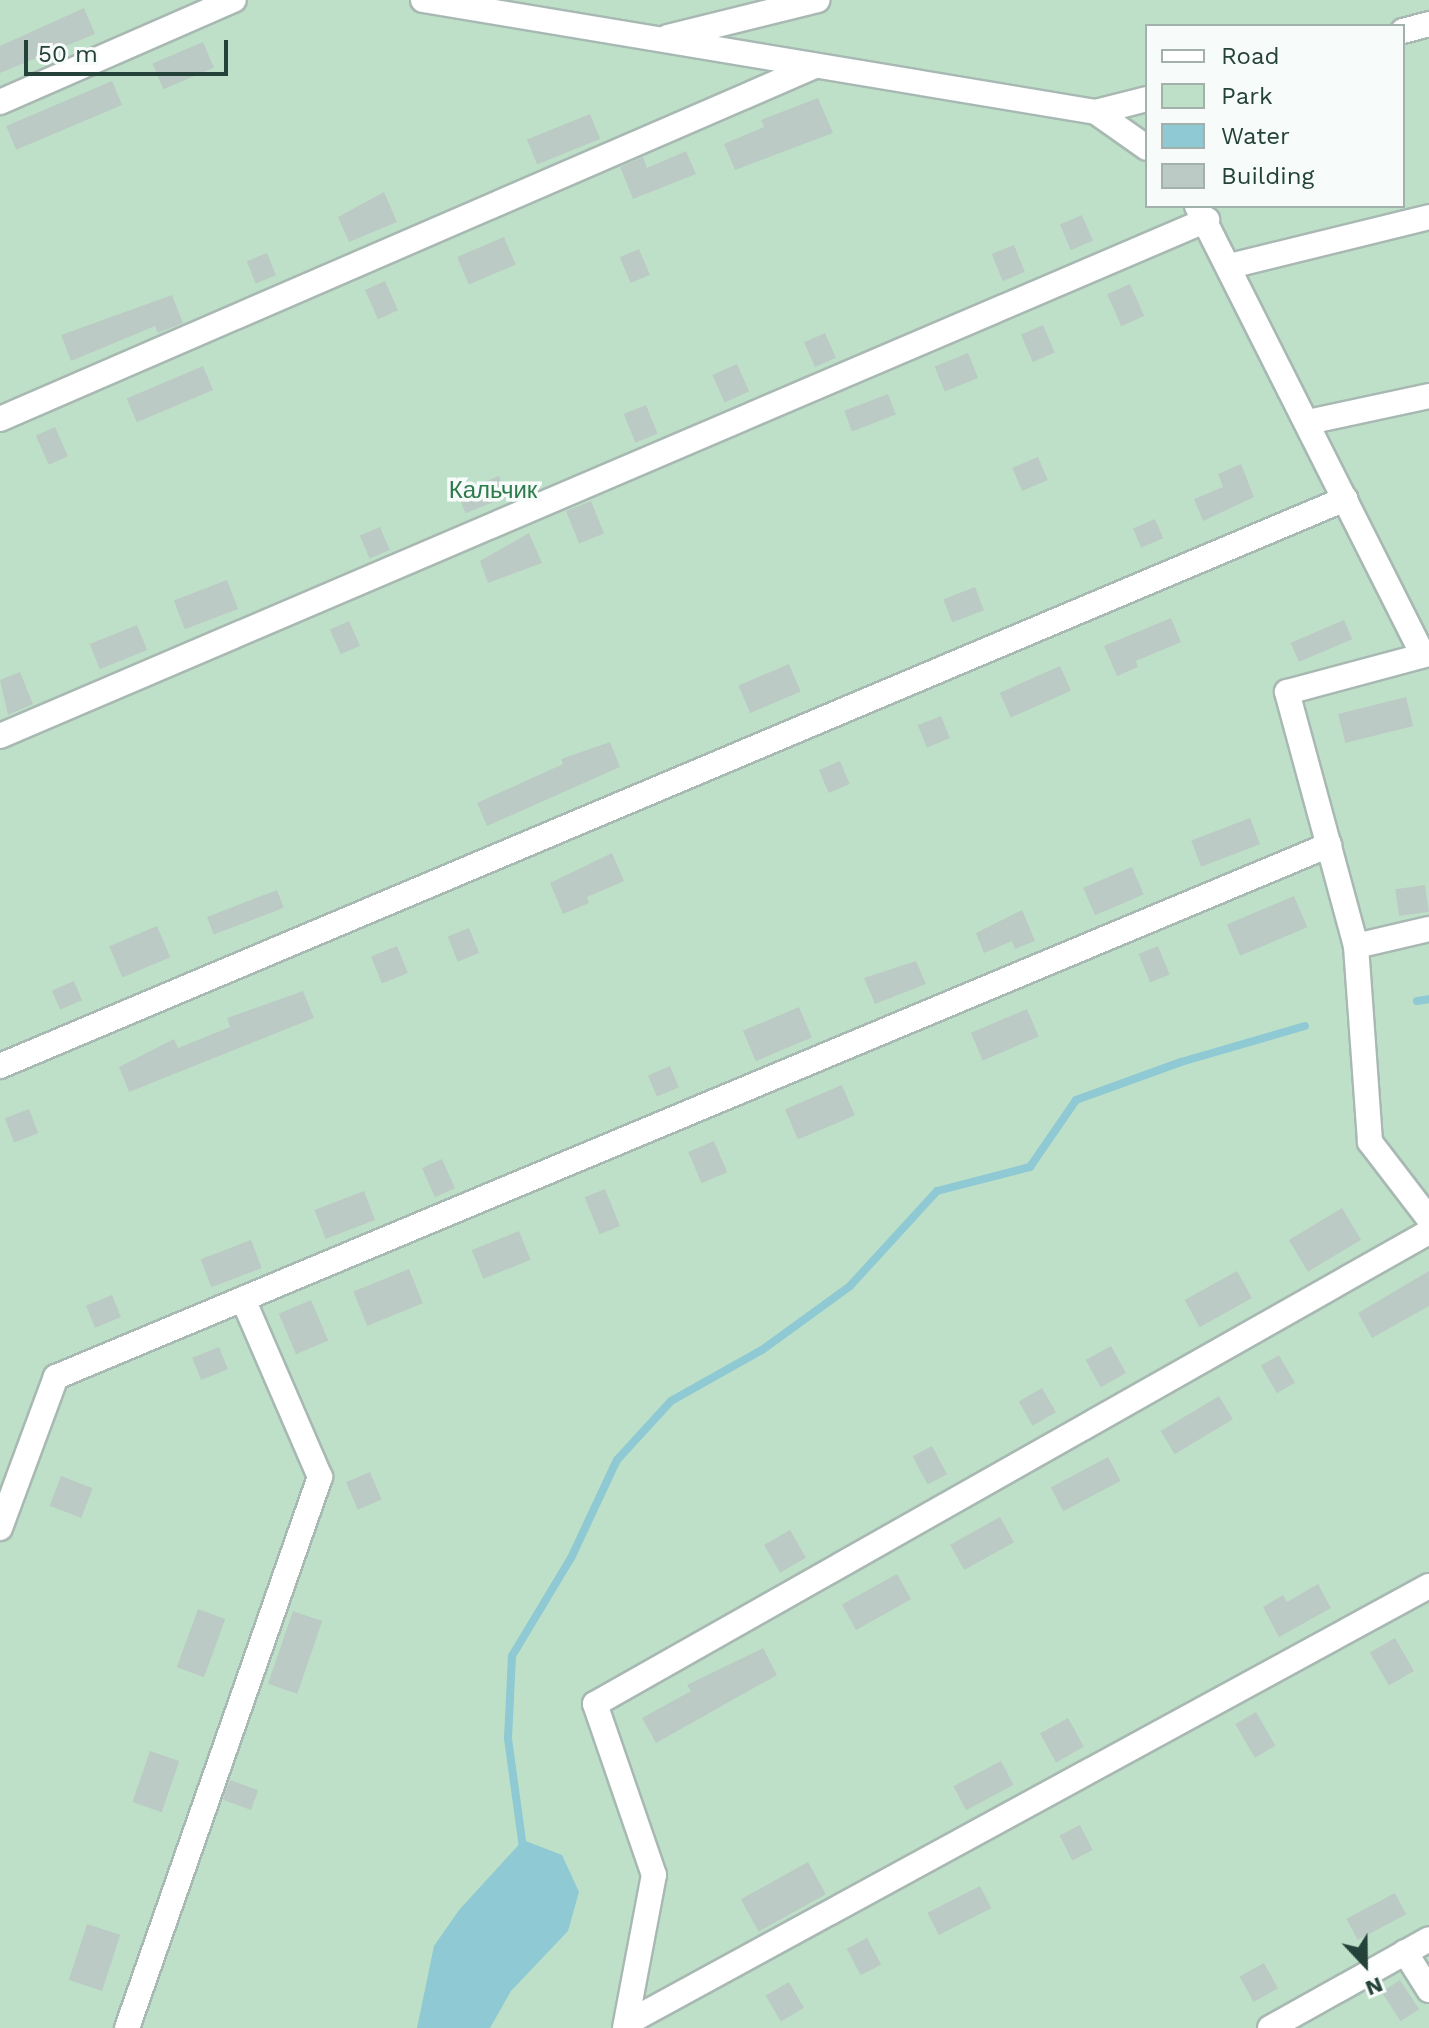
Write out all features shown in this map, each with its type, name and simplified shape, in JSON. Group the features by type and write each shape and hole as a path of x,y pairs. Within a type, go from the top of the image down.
{"lane":[{"path":"0,102 234,0"},
{"path":"423,0 1096,112 1145,100"},
{"path":"659,39 817,0"},
{"path":"1405,30 1429,24"},
{"path":"0,419 815,66"},
{"path":"1096,112 1145,147"},
{"path":"0,736 1202,213 1426,655 1287,692 1356,946 1370,1142 1429,1219"},
{"path":"1230,266 1429,217"},
{"path":"1308,422 1429,396"},
{"path":"0,1066 1345,499"},
{"path":"0,1528 56,1377 1329,845"},
{"path":"1356,946 1429,929"},
{"path":"626,2026 654,1875 595,1704 1429,1232"},
{"path":"127,2028 320,1477 243,1299"},
{"path":"626,2026 1429,1586"},
{"path":"1270,2028 1429,1939"},
{"path":"1405,1952 1429,1990"}],"green space":[{"name":"Кальчик","path":"0,0 1429,0 1429,2028 0,2028"}],"water":[{"path":"523,1840 562,1855 579,1892 568,1931 511,1991 490,2028 417,2028 434,1946 459,1910"}],"building":[{"path":"84,8 95,34 0,73 0,46"},
{"path":"203,42 214,68 163,89 152,63"},
{"path":"112,81 122,105 16,150 6,126"},
{"path":"818,98 833,133 735,170 724,144 764,127 761,120"},
{"path":"590,114 600,139 537,165 527,139"},
{"path":"686,151 696,174 633,199 620,167 643,157 647,168"},
{"path":"384,192 397,222 349,242 338,217"},
{"path":"1082,215 1093,241 1071,250 1060,224"},
{"path":"504,237 516,265 469,285 457,257"},
{"path":"1014,245 1025,272 1003,281 992,254"},
{"path":"639,249 650,275 631,283 620,257"},
{"path":"267,253 276,275 256,283 247,261"},
{"path":"385,281 398,310 378,319 365,290"},
{"path":"1130,284 1144,316 1121,326 1107,294"},
{"path":"172,295 183,323 158,333 155,326 71,361 61,335"},
{"path":"1043,325 1055,353 1033,362 1021,334"},
{"path":"825,333 836,358 815,367 804,342"},
{"path":"968,353 978,378 945,392 935,366"},
{"path":"737,364 749,391 725,402 712,375"},
{"path":"203,366 213,390 137,422 127,398"},
{"path":"888,394 896,415 852,431 844,411"},
{"path":"646,405 658,434 635,443 624,414"},
{"path":"55,427 68,456 49,465 36,436"},
{"path":"1038,457 1048,480 1022,491 1012,468"},
{"path":"1241,464 1254,497 1203,521 1194,499 1223,487 1218,474"},
{"path":"499,476 507,496 466,513 457,493"},
{"path":"591,501 604,533 579,544 566,511"},
{"path":"1155,519 1163,538 1141,548 1133,528"},
{"path":"380,527 390,550 370,559 360,536"},
{"path":"529,533 542,563 488,583 480,561"},
{"path":"227,580 238,609 185,629 174,600"},
{"path":"975,587 984,610 952,623 943,599"},
{"path":"1171,618 1181,642 1136,661 1138,667 1117,676 1104,646"},
{"path":"1344,620 1352,639 1299,662 1291,643"},
{"path":"349,621 360,646 341,654 330,630"},
{"path":"137,625 147,650 100,669 90,644"},
{"path":"789,664 801,692 750,713 738,685"},
{"path":"1060,666 1071,691 1011,718 1000,693"},
{"path":"20,672 33,704 8,715 0,680"},
{"path":"1406,697 1413,726 1345,743 1338,714"},
{"path":"941,716 950,738 927,748 918,725"},
{"path":"610,742 620,767 487,826 477,803 563,764 561,759"},
{"path":"840,761 850,784 829,793 819,770"},
{"path":"1250,818 1260,844 1201,867 1191,841"},
{"path":"612,853 624,881 587,897 589,903 563,914 550,883"},
{"path":"1132,867 1144,895 1095,915 1083,888"},
{"path":"1425,885 1429,912 1399,916 1395,889"},
{"path":"277,890 284,908 214,935 207,917"},
{"path":"1294,896 1307,927 1240,956 1227,925"},
{"path":"1022,910 1035,941 1015,949 1012,941 984,953 976,933"},
{"path":"157,926 170,957 122,978 109,946"},
{"path":"469,928 479,953 458,962 448,937"},
{"path":"397,946 408,973 382,983 371,956"},
{"path":"1158,946 1170,975 1150,983 1139,954"},
{"path":"916,961 926,984 875,1004 864,978"},
{"path":"74,981 82,1000 60,1010 52,990"},
{"path":"303,991 314,1018 129,1092 119,1067 174,1039 178,1048 230,1027 227,1018"},
{"path":"799,1007 812,1037 756,1061 743,1031"},
{"path":"1027,1009 1039,1037 983,1060 971,1033"},
{"path":"670,1066 679,1087 657,1097 648,1075"},
{"path":"842,1085 855,1115 798,1140 785,1109"},
{"path":"29,1109 38,1133 14,1143 5,1118"},
{"path":"714,1141 727,1172 702,1183 688,1152"},
{"path":"442,1159 455,1188 435,1197 422,1168"},
{"path":"605,1189 620,1226 600,1234 585,1197"},
{"path":"364,1191 375,1220 326,1239 315,1210"},
{"path":"1342,1208 1361,1240 1308,1272 1289,1240"},
{"path":"519,1231 531,1260 483,1279 472,1250"},
{"path":"251,1240 262,1268 211,1287 201,1259"},
{"path":"409,1269 423,1303 367,1326 353,1291"},
{"path":"1237,1271 1252,1298 1200,1327 1185,1300"},
{"path":"1429,1271 1429,1306 1372,1338 1358,1313"},
{"path":"112,1295 121,1317 95,1328 86,1305"},
{"path":"311,1300 328,1341 296,1354 279,1314"},
{"path":"1111,1346 1126,1373 1101,1387 1086,1360"},
{"path":"219,1347 228,1369 201,1380 192,1358"},
{"path":"1279,1355 1295,1383 1277,1393 1261,1366"},
{"path":"1042,1388 1056,1412 1033,1426 1019,1402"},
{"path":"1219,1396 1233,1419 1175,1454 1161,1431"},
{"path":"932,1446 947,1474 928,1485 913,1456"},
{"path":"1108,1457 1121,1481 1063,1511 1051,1488"},
{"path":"370,1472 382,1500 358,1510 346,1482"},
{"path":"61,1476 93,1488 81,1518 50,1506"},
{"path":"1000,1517 1014,1542 964,1570 950,1545"},
{"path":"790,1530 806,1558 780,1573 764,1545"},
{"path":"897,1574 911,1599 856,1630 842,1605"},
{"path":"1318,1584 1331,1608 1279,1637 1263,1607 1283,1595 1287,1602"},
{"path":"198,1609 225,1619 204,1677 177,1667"},
{"path":"293,1611 322,1621 297,1694 268,1684"},
{"path":"1395,1638 1414,1671 1389,1685 1370,1652"},
{"path":"763,1648 777,1675 656,1743 642,1718 691,1691 687,1685"},
{"path":"1256,1712 1276,1746 1255,1758 1235,1724"},
{"path":"1068,1718 1084,1747 1056,1762 1040,1734"},
{"path":"150,1751 179,1761 162,1812 132,1802"},
{"path":"1001,1761 1014,1785 966,1810 953,1786"},
{"path":"230,1780 258,1790 251,1810 223,1800"},
{"path":"1080,1825 1093,1850 1072,1860 1060,1835"},
{"path":"808,1862 826,1894 759,1932 741,1899"},
{"path":"980,1886 991,1908 939,1935 927,1913"},
{"path":"1395,1893 1406,1914 1358,1940 1346,1919"},
{"path":"87,1924 120,1935 102,1991 69,1980"},
{"path":"867,1938 881,1964 861,1975 847,1949"},
{"path":"1264,1963 1278,1988 1254,2002 1240,1977"},
{"path":"1400,1980 1419,2009 1401,2021 1382,1992"},
{"path":"789,1982 804,2008 781,2021 766,1996"}],"waterway":[{"path":"1417,1001 1429,999"},
{"path":"523,1848 508,1738 512,1656 571,1558 617,1460 671,1401 762,1350 850,1286 937,1191 1030,1167 1076,1100 1181,1062 1305,1026"}]}
